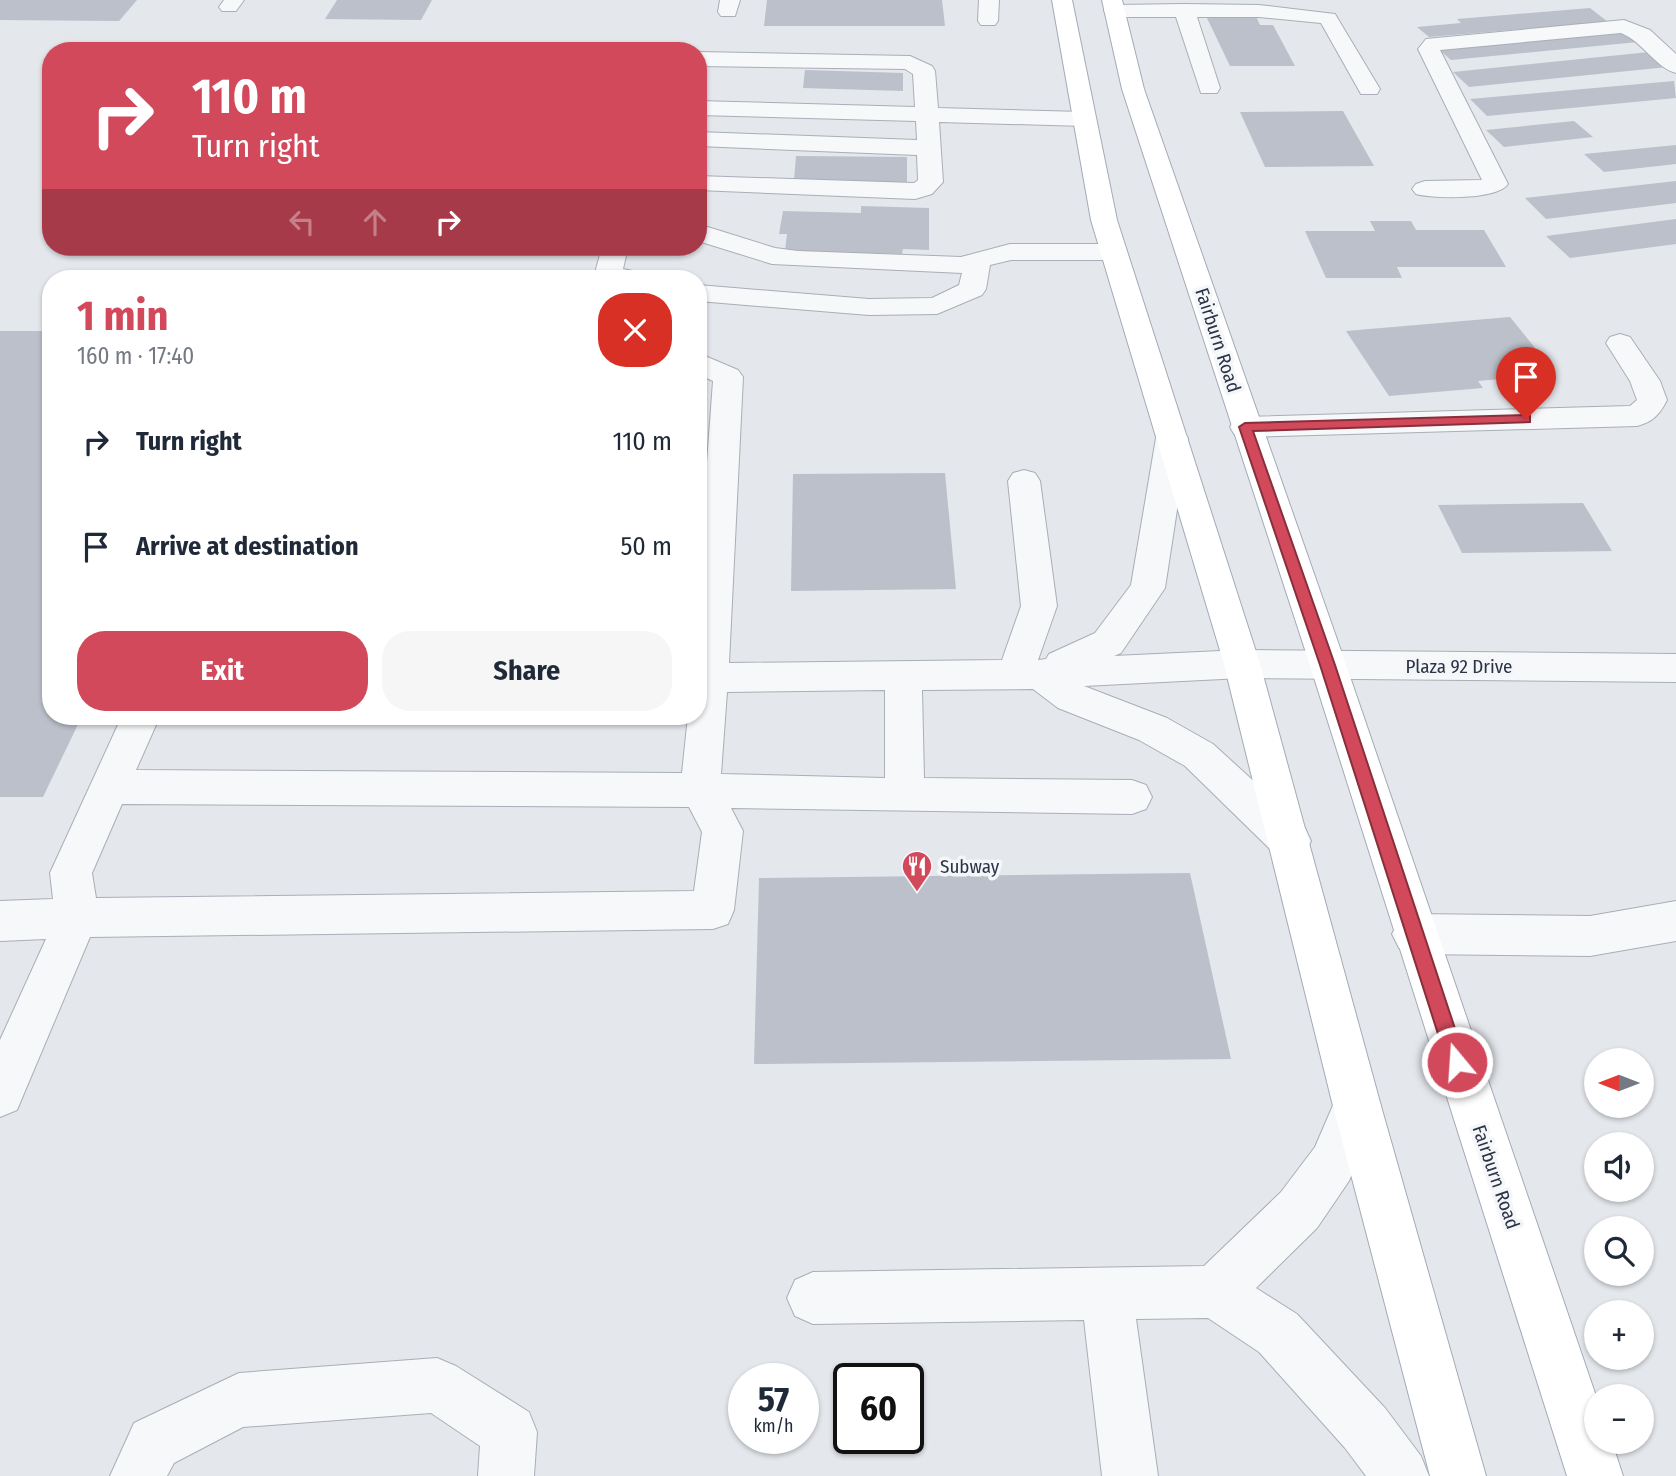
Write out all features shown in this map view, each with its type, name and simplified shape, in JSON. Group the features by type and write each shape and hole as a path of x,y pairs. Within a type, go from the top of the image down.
{"main road":[{"path":"1062,0 1104,220 1242,664 1357,1106 1458,1476"},
{"name":"Fairburn Road","path":"1113,5 1133,89 1179,219 1245,427 1328,665 1414,934 1595,1476"}],"lane":[{"path":"1113,5 1259,11 1328,18 1369,89"},
{"path":"1184,10 1209,88"},
{"path":"1425,189 1483,188 1496,184 1429,49 1434,44 1624,26 1643,33 1676,66"},
{"path":"707,60 910,63 924,71 931,182 923,189 915,191 707,183"},
{"path":"707,108 1084,119"},
{"path":"707,139 929,148"},
{"path":"707,235 772,256 961,265 1010,252 1114,252"},
{"path":"765,299 772,256"},
{"path":"707,294 869,307 937,306 972,289 978,260"},
{"path":"1245,427 1637,416 1648,408 1652,400 1645,381 1620,343"},
{"path":"707,366 728,377 711,428 707,576"},
{"path":"1028,674 1108,643 1147,588 1172,438"},
{"path":"1024,481 1039,606 1028,674"},
{"name":"Plaza 92 Drive","path":"707,678 1028,674 1242,664 1676,668"},
{"path":"1028,674 1071,698 1153,729 1199,755 1290,841"},
{"path":"903,676 905,795"},
{"path":"0,1093 78,918 71,873 137,725"},
{"path":"0,921 713,910 723,831 700,790 702,725"},
{"path":"109,787 700,790 1132,797"},
{"path":"1414,934 1590,936 1676,921"},
{"path":"1215,1292 1299,1210 1332,1164 1357,1106"},
{"path":"813,1298 1215,1292 1278,1333 1365,1428 1401,1476"},
{"path":"1107,1295 1130,1476"},
{"path":"1551,1341 1584,1412"},
{"path":"138,1476 153,1443 239,1400 437,1385 509,1432 506,1476"},
{"path":"1606,1454 1619,1476"}],"building":[{"path":"0,0 137,0 119,21 0,20"},
{"path":"337,0 432,0 421,20 325,19"},
{"path":"767,0 942,0 945,26 764,26"},
{"path":"1590,8 1608,22 1429,37 1417,27 1461,23 1457,19"},
{"path":"1206,16 1256,16 1260,25 1273,25 1295,66 1230,66"},
{"path":"1622,31 1638,42 1451,60 1438,49"},
{"path":"1649,52 1668,67 1469,87 1453,72"},
{"path":"805,70 903,73 903,91 803,88"},
{"path":"1674,81 1676,98 1487,116 1470,99"},
{"path":"1343,111 1374,166 1265,167 1240,112"},
{"path":"1574,121 1593,137 1504,147 1486,130"},
{"path":"1676,145 1676,164 1604,172 1584,154"},
{"path":"796,156 907,157 907,183 794,181"},
{"path":"1676,181 1676,203 1546,219 1525,198"},
{"path":"861,206 929,208 929,250 903,249 902,254 785,251 787,234 779,234 783,211 861,213"},
{"path":"1676,219 1676,244 1570,258 1546,236"},
{"path":"1370,221 1411,221 1416,230 1484,230 1506,267 1397,267 1402,278 1326,278 1305,231 1375,231"},
{"path":"1510,317 1556,374 1478,381 1483,388 1389,396 1346,331"},
{"path":"0,331 42,331 42,725 78,725 43,797 0,797"},
{"path":"945,473 956,589 791,591 793,474"},
{"path":"1583,503 1612,551 1462,553 1438,505"},
{"path":"1190,873 1231,1059 754,1064 759,878"}],"place":[{"name":"Subway","path":"917,893"}],"route":[{"path":"1457,1062 1328,665 1245,427 1526,419"}]}
